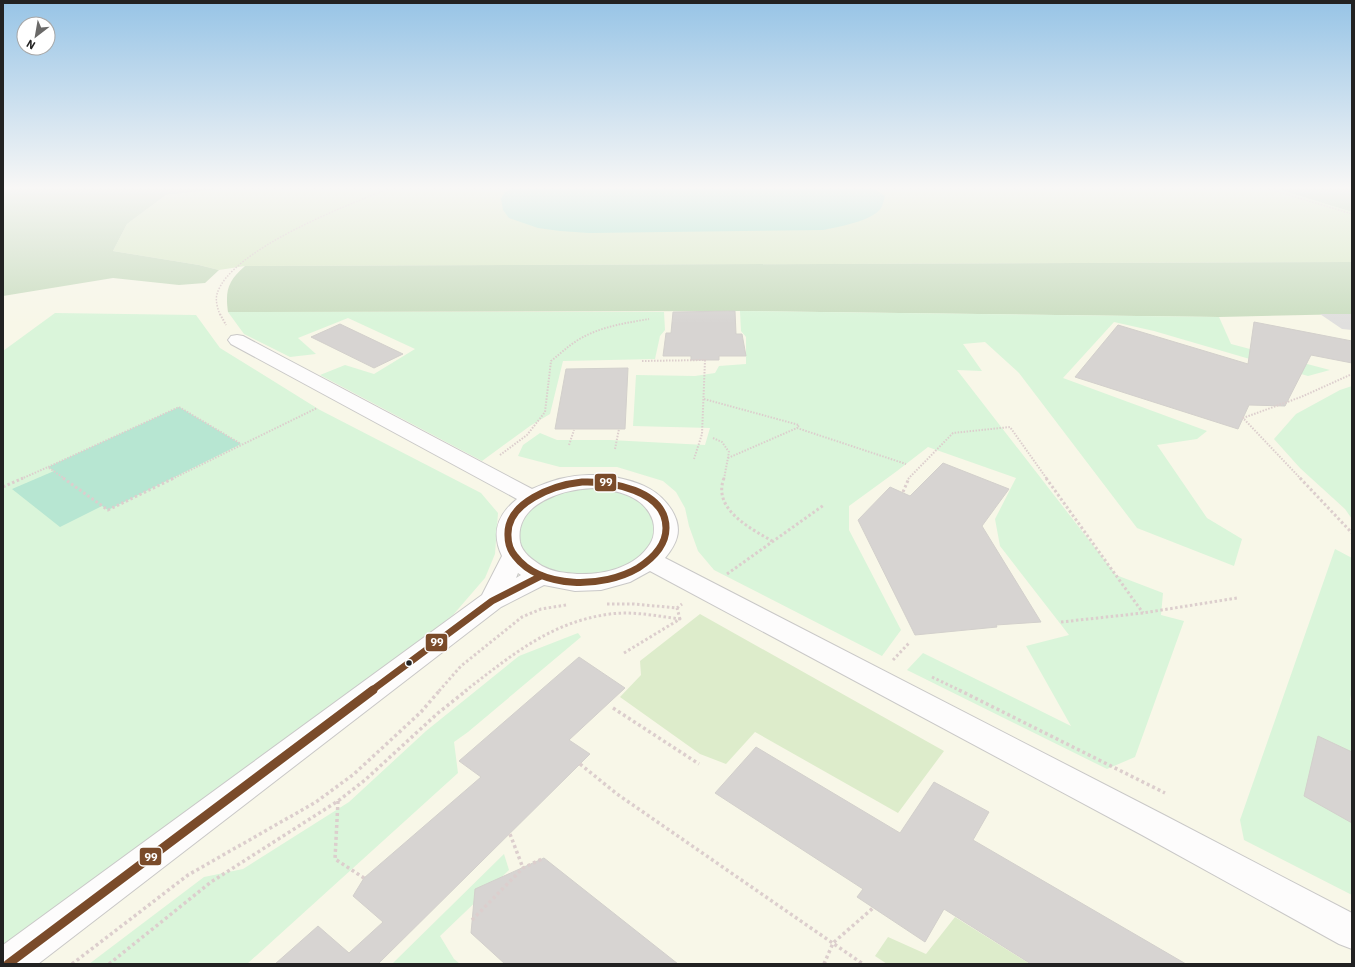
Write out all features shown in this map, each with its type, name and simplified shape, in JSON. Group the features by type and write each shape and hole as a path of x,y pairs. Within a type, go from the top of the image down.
{"street":[{"path":"237,340 531,498"},
{"path":"589,481 610,482 629,487 646,495 658,506 665,519 666,533 661,548 650,561 632,572 610,580 587,583 563,582 541,576 530,571 514,556 507,541 508,526 517,511 531,498 555,487 568,484 589,481"},
{"path":"492,600 514,556"},
{"path":"650,561 1146,821 1352,932"},
{"path":"8,964 492,600 541,576"}],"path":[{"path":"237,340 220,318 217,294 224,281 241,263 271,243 288,234"},
{"path":"480,470 527,435 545,412 551,361 571,344 592,333 617,325 649,319"},
{"path":"642,361 705,360 702,434 694,459"},
{"path":"1352,374 1301,397 1243,418 1338,517 1352,534"},
{"path":"704,399 799,424 797,428"},
{"path":"3,487 179,407 241,444"},
{"path":"48,467 108,510 317,408"},
{"path":"903,492 908,479 953,433 1010,427 1143,613"},
{"path":"728,458 797,428 906,464"},
{"path":"615,449 619,429"},
{"path":"569,445 574,430"},
{"path":"713,438 722,442 729,452 726,473 722,482 721,494 726,504 733,514 752,530 772,541"},
{"path":"734,577 726,574 824,505"},
{"path":"677,608 698,587"},
{"path":"1061,622 1143,613 1237,598"},
{"path":"602,604 634,604 677,608"},
{"path":"72,964 188,875 316,802 354,774 421,712 461,666 522,617 541,610 569,605"},
{"path":"677,608 680,619"},
{"path":"109,964 211,882 338,801 365,780 409,739 521,648 551,631 583,620 610,614 645,614 680,619"},
{"path":"624,653 680,619"},
{"path":"887,655 902,662"},
{"path":"930,677 1165,793"},
{"path":"613,708 699,764"},
{"path":"580,764 617,794 863,964"},
{"path":"338,801 335,859 364,878"},
{"path":"510,834 523,868"},
{"path":"472,920 523,868 544,858"},
{"path":"824,964 833,943 874,908"}],"shaded area":[{"path":"3,234 1352,234 1352,964 3,964"},
{"path":"1320,314 1352,314 1352,330 1342,329"}],"green space":[{"path":"3,234 122,234 113,251 199,265 219,270 205,283 179,285 113,278 3,296"},
{"path":"122,234 1352,234 1352,262 245,266 219,270 199,265 113,251"},
{"path":"1352,262 1352,314 1219,317 740,311 228,312 227,304 231,281 245,266"},
{"path":"740,311 1219,317 1231,344 1330,370 1308,376 1154,331 1114,322 1063,378 1207,431 1197,439 1157,445 1207,518 1242,539 1234,566 1137,528 1019,373 985,342 963,344 982,371 957,370 1116,575 1163,593 1161,615 1184,621 1135,757 1107,769 907,670 923,653 1071,726 1026,646 1069,635 1000,546 995,519 1016,478 928,447 849,506 849,530 901,630 882,656 714,570 698,551 689,526 685,508 676,492 663,481 617,467 560,467 518,456 523,445 540,433 557,440 610,440 705,445 710,428 633,426 636,375 695,376 715,373 719,366 746,364 746,337 741,331"},
{"path":"228,312 664,312 665,330 660,336 655,359 563,361 550,414 530,426 482,461 320,375 345,365 374,374 415,349 348,318 298,338 316,354 290,357 244,334"},
{"path":"55,313 196,315 220,348 320,410 481,493 498,513 495,554 485,578 453,615 350,694 3,949 3,351"},
{"path":"1352,386 1352,519 1345,509 1300,468 1274,439 1296,414 1340,390"},
{"path":"179,407 241,444 108,510 102,506 60,527 12,489 54,471 48,467"},
{"path":"572,488 609,488 643,502 661,525 655,546 634,565 584,579 544,569 525,556 521,546 518,526 535,505"},
{"path":"1335,549 1352,558 1352,689 1350,700 1352,701 1352,895 1244,840 1240,820"},
{"path":"700,614 944,751 898,813 755,732 726,764 700,754 620,697 641,675 640,661"},
{"path":"578,633 581,637 468,732 454,742 458,773 247,964 89,964 204,877 243,869 349,802 426,731 519,656"},
{"path":"504,854 509,870 440,936 454,959 460,964 392,964"},
{"path":"955,917 1030,964 887,964 875,956 888,937 926,954"}],"building":[{"path":"735,311 736,334 742,334 746,356 719,356 719,360 691,360 691,356 663,356 666,333 671,333 673,312"},
{"path":"1254,322 1352,341 1352,363 1311,355 1285,406 1249,405 1238,429 1075,377 1118,325 1248,364"},
{"path":"340,324 403,354 374,368 311,337"},
{"path":"628,368 625,429 555,429 566,369"},
{"path":"943,463 1009,489 982,526 1041,622 996,625 997,627 915,635 858,520 890,487 910,496"},
{"path":"579,657 625,688 569,740 590,754 378,964 275,964 318,926 349,953 383,922 353,896 364,878 481,777 459,761"},
{"path":"1318,736 1352,752 1352,823 1304,796"},
{"path":"756,747 900,833 934,782 989,812 973,840 1186,964 1031,964 944,909 925,942 857,897 863,889 715,793"},
{"path":"544,858 678,964 505,964 471,933 475,889"}],"transit line":[{"name":"99","path":"8,964 492,601 541,576 575,582 601,582 621,577 643,565 661,548 665,537 666,526 660,510 652,501 639,492 605,482 570,483 548,490 532,498 520,508 512,519 508,532 508,544 514,556 525,566 541,576"}]}
